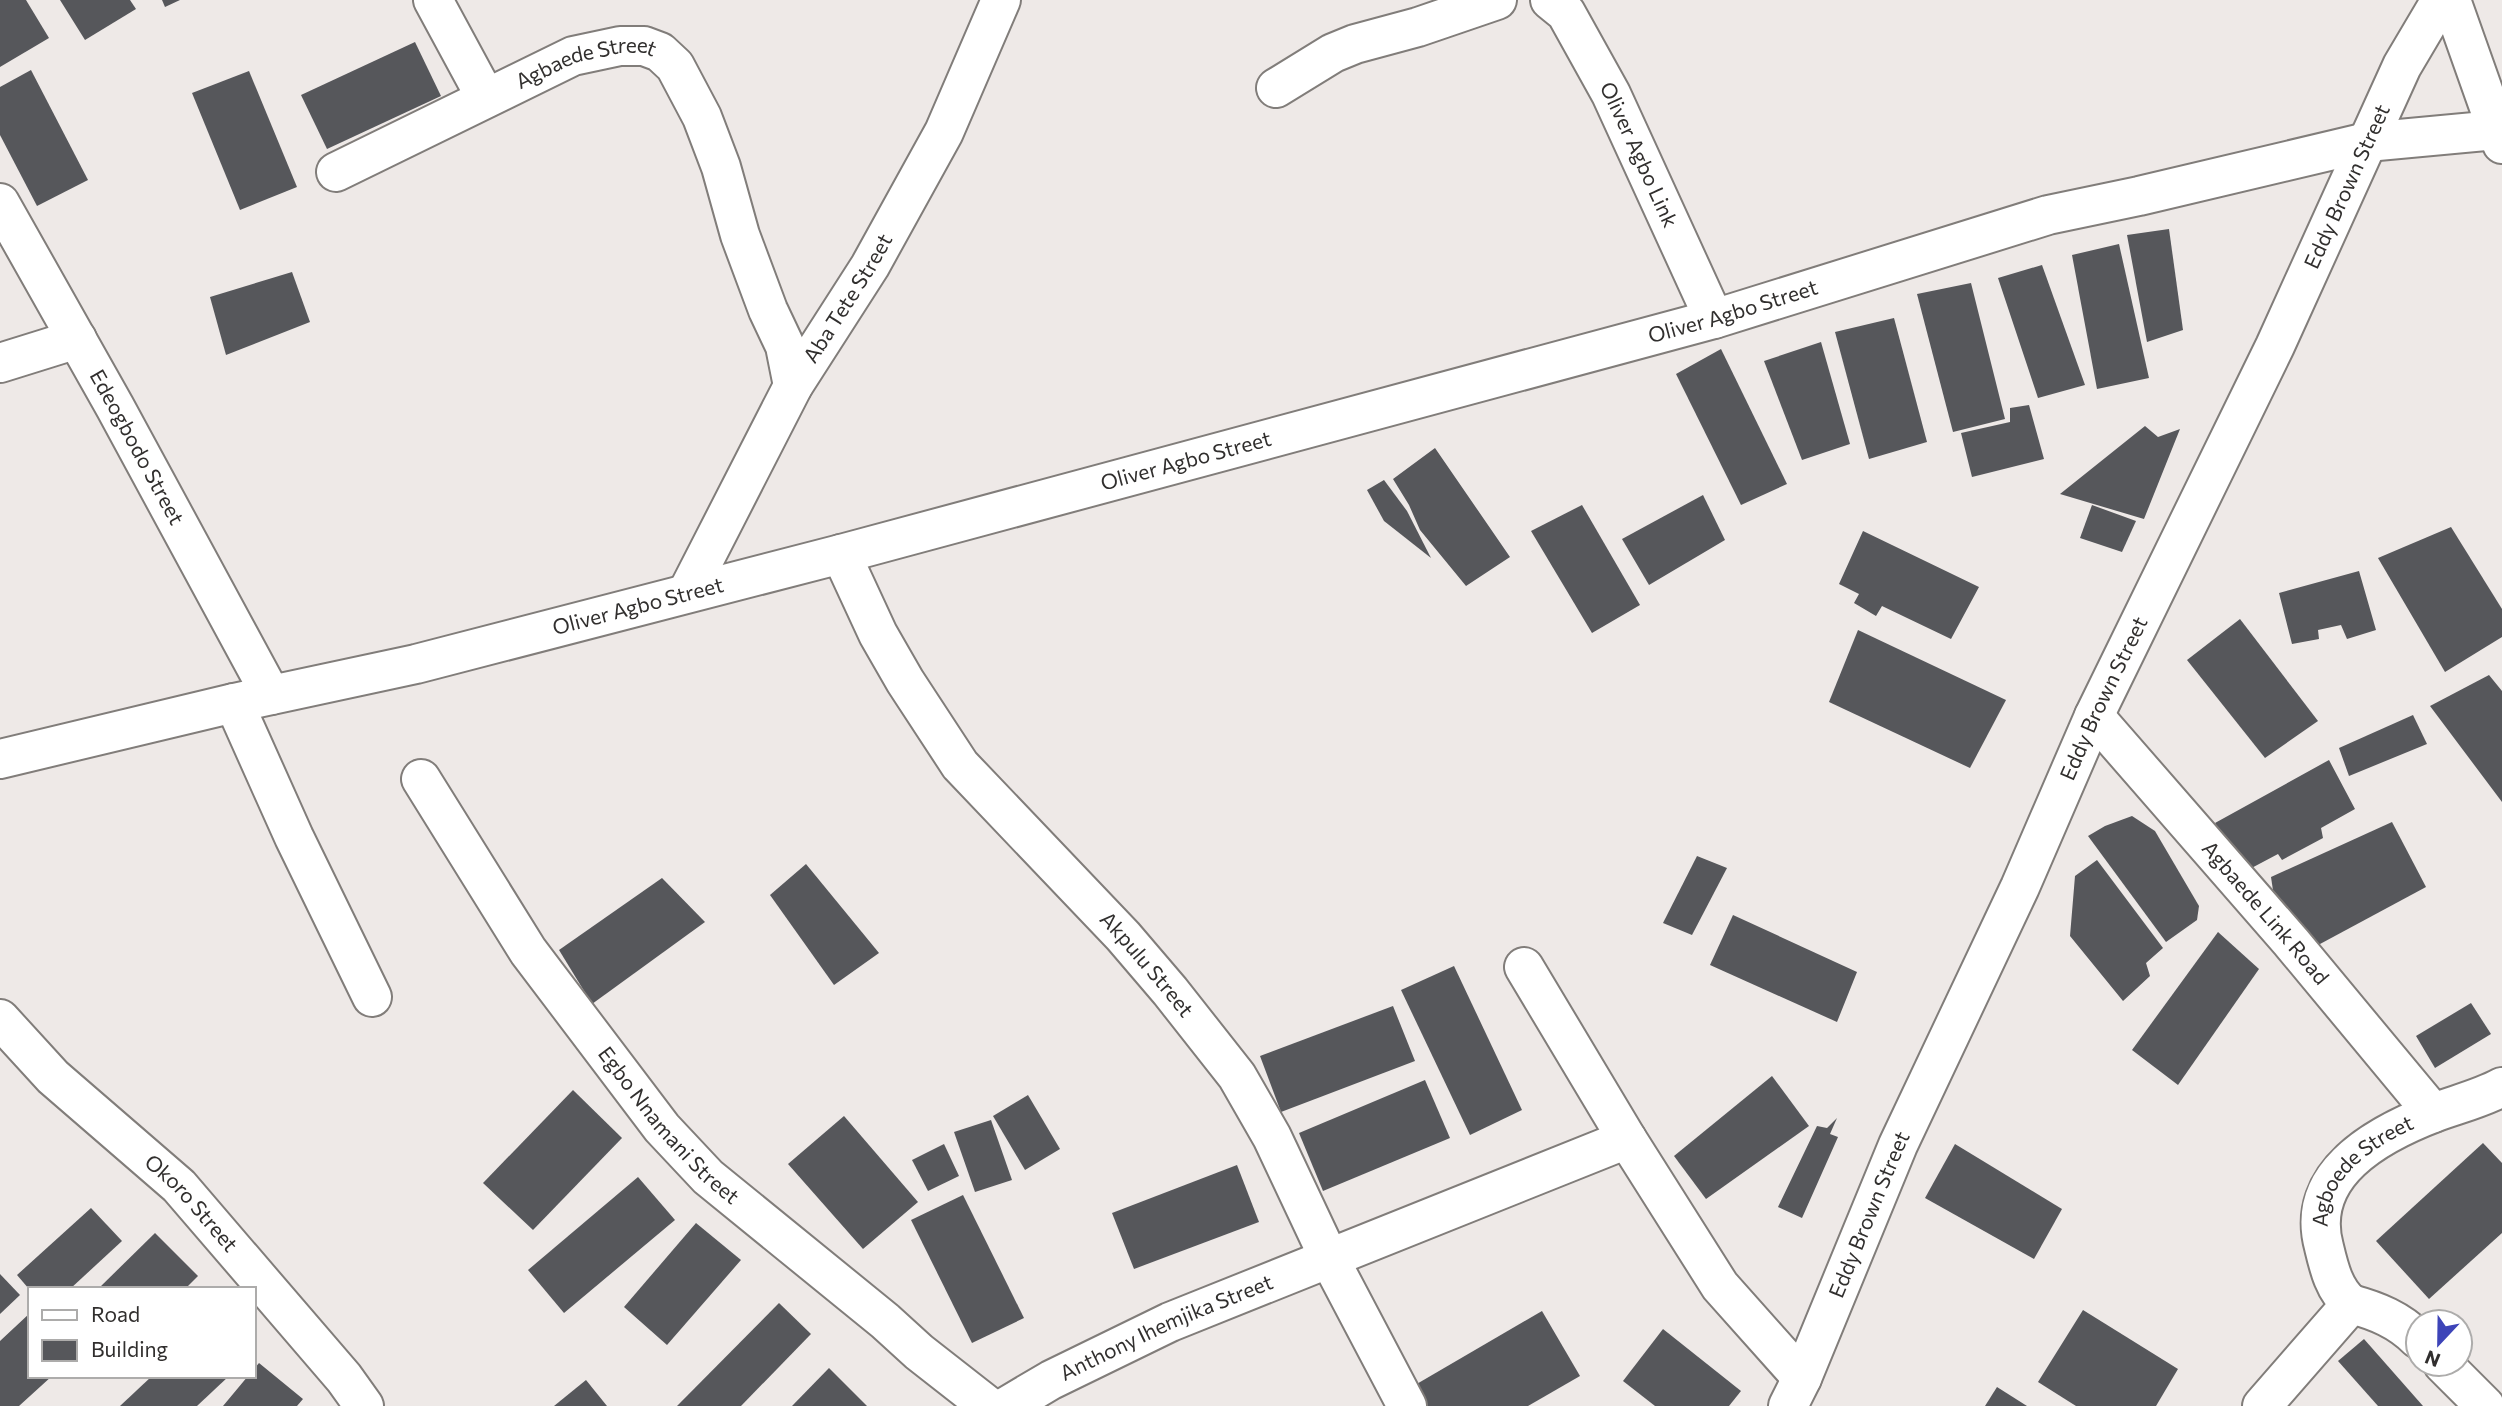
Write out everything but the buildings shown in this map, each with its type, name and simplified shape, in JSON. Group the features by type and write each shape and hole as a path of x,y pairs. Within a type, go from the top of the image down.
{"street":[{"path":"433,0 486,98"},
{"name":"Aba Tete Street","path":"687,593 793,386 870,266 944,132 1001,0"},
{"path":"1276,88 1333,53 1354,44 1418,27 1497,0"},
{"name":"Oliver Agbo Link","path":"1550,0 1566,13 1611,94 1714,319"},
{"name":"Eddy Brown Street","path":"1795,1392 1898,1146 2020,887 2094,716 2274,346 2402,66 2441,0"},
{"path":"2451,0 2499,137"},
{"name":"Agbaede Street","path":"336,172 573,56 620,46 645,46 660,52 675,66 702,117 740,235 768,310 786,346 793,386"},
{"name":"Oliver Agbo Street","path":"0,759 234,702 416,664 841,554 1714,319 2021,222 2367,142 2499,137"},
{"name":"Edeogbodo Street","path":"0,203 271,695"},
{"path":"0,363 76,339"},
{"name":"Akpulu Street","path":"841,554 885,646 960,765 1122,936 1170,991 1237,1076 1272,1138 1329,1258 1407,1406"},
{"path":"234,702 294,837 372,997"},
{"name":"Agbaede Link Road","path":"2094,716 2291,943 2433,1113"},
{"name":"Egbo Nnamani Street","path":"421,779 528,951 662,1128 708,1177 885,1321 927,1359 988,1406"},
{"path":"1524,967 1627,1139 1720,1286 1795,1392"},
{"name":"Okoro Street","path":"0,1019 54,1077 179,1186 344,1378 364,1406"},
{"name":"Agboede Street","path":"2351,1304 2339,1291 2320,1234 2319,1218 2330,1184 2355,1156 2386,1136 2433,1113 2502,1087"},
{"name":"Anthony Ihemjika Street","path":"1007,1406 1051,1380 1170,1322 1627,1139"},
{"path":"2262,1406 2351,1304 2387,1315 2404,1326"},
{"path":"2457,1378 2485,1406"}]}
